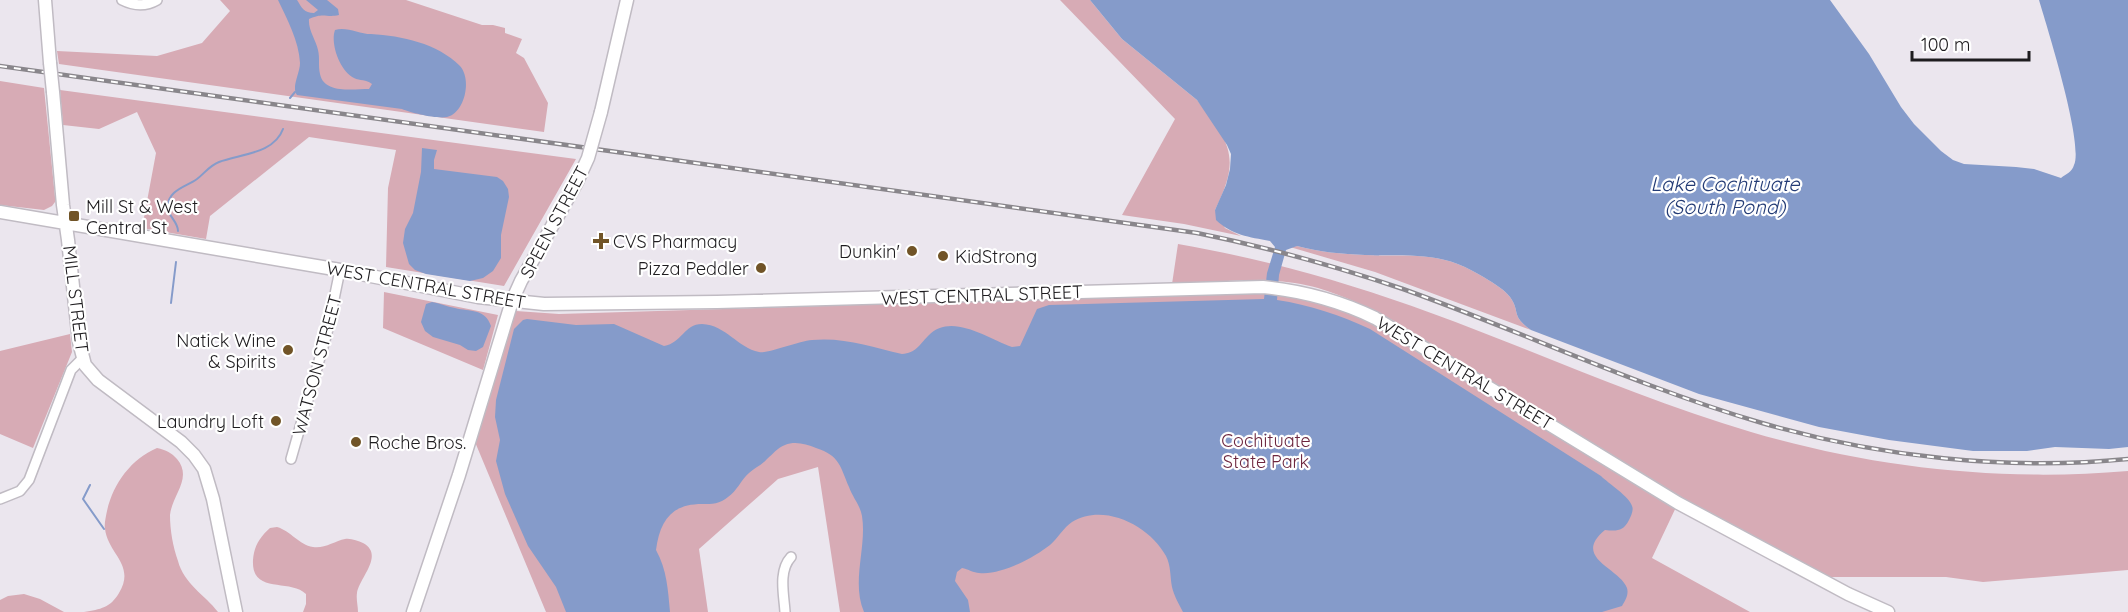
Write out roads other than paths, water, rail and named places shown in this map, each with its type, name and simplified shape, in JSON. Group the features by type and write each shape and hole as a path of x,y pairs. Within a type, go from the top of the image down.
{"main road":[{"name":"MILL STREET","path":"45,0 65,222 79,342 83,358 88,369 98,380 181,442 204,469 211,488 236,612"},
{"name":"SPEEN STREET","path":"413,612 459,475 512,301 577,182 590,152 627,0"},
{"name":"WEST CENTRAL STREET","path":"0,212 340,270 478,297 512,301 578,304 707,303 1263,287 1304,292 1333,300 1375,318 1678,503 1827,583 1888,612"}],"street":[{"path":"122,0 140,5 157,0"},
{"name":"WATSON STREET","path":"291,459 327,333 340,270"},
{"path":"0,499 20,491 29,480 71,370 83,358"},
{"path":"785,612 784,572 786,563 791,557"}],"water":[{"path":"278,0 297,0 304,10 311,13 318,10 306,0 327,0 338,9 339,15 309,19 318,50 320,74 327,85 340,89 369,89 372,84 349,75 337,57 334,42 335,30 348,30 407,39 430,46 451,58 460,66 466,79 462,103 453,114 447,117 437,117 402,109 297,95 295,88 300,67 299,55 292,30"},
{"name":"Lake Cochituate (South Pond)","path":"1090,0 1830,0 1869,54 1901,107 1914,124 1941,151 1953,160 1964,164 2034,169 2061,178 2074,165 2076,153 2074,134 2039,0 2128,0 2128,447 2109,449 2055,447 2027,451 1973,451 1889,440 1819,427 1699,394 1531,330 1520,321 1513,302 1504,291 1480,275 1451,262 1424,256 1339,253 1297,246 1286,250 1279,275 1277,300 1325,311 1370,329 1601,476 1630,502 1633,509 1627,524 1619,530 1605,530 1596,540 1593,548 1595,555 1623,581 1627,588 1627,595 1622,606 1602,612 1183,612 1173,590 1168,560 1159,545 1149,535 1125,520 1098,515 1085,516 1072,522 1044,550 1007,569 977,573 962,568 957,572 955,581 968,600 970,612 864,612 859,589 863,540 860,508 835,458 824,451 797,443 777,449 722,501 682,507 669,516 664,523 656,550 665,573 670,612 566,612 556,587 528,546 505,494 496,461 500,440 495,417 496,400 514,329 523,320 576,325 614,324 664,346 675,341 691,327 702,324 718,328 745,346 759,352 824,339 858,343 902,354 914,350 937,329 947,326 969,329 1012,347 1020,346 1037,309 1049,305 1264,299 1267,273 1275,247 1270,241 1235,232 1216,220 1215,210 1230,169 1231,154 1227,145 1197,100 1122,39"},
{"path":"422,148 437,150 434,169 497,177 508,189 509,197 501,235 501,258 493,271 483,278 470,281 426,274 415,270 409,264 403,243 405,229 413,213 421,172"},
{"path":"432,302 481,313 485,316 491,326 483,347 476,351 468,350 460,345 433,337 425,331 421,322 426,304"}],"waterway":[{"path":"290,98 295,92"},
{"path":"178,231 168,210 169,201 174,193 216,164 256,152 272,144 283,129"},
{"path":"171,303 176,262"},
{"path":"90,485 83,499 104,529"}],"railway":[{"path":"0,66 1197,233 1249,244 1403,289 1671,393 1716,409 1807,435 1897,452 1990,462 2036,463 2128,459"}],"place":[{"name":"Mill St & West Central St","path":"74,216"},
{"name":"CVS Pharmacy","path":"601,241"},
{"name":"Dunkin'","path":"912,251"},
{"name":"KidStrong","path":"943,256"},
{"name":"Pizza Peddler","path":"761,268"},
{"name":"Natick Wine & Spirits","path":"288,350"},
{"name":"Laundry Loft","path":"276,421"},
{"name":"Roche Bros.","path":"356,442"}],"park label":[{"name":"Cochituate State Park","path":"1266,450"}]}
